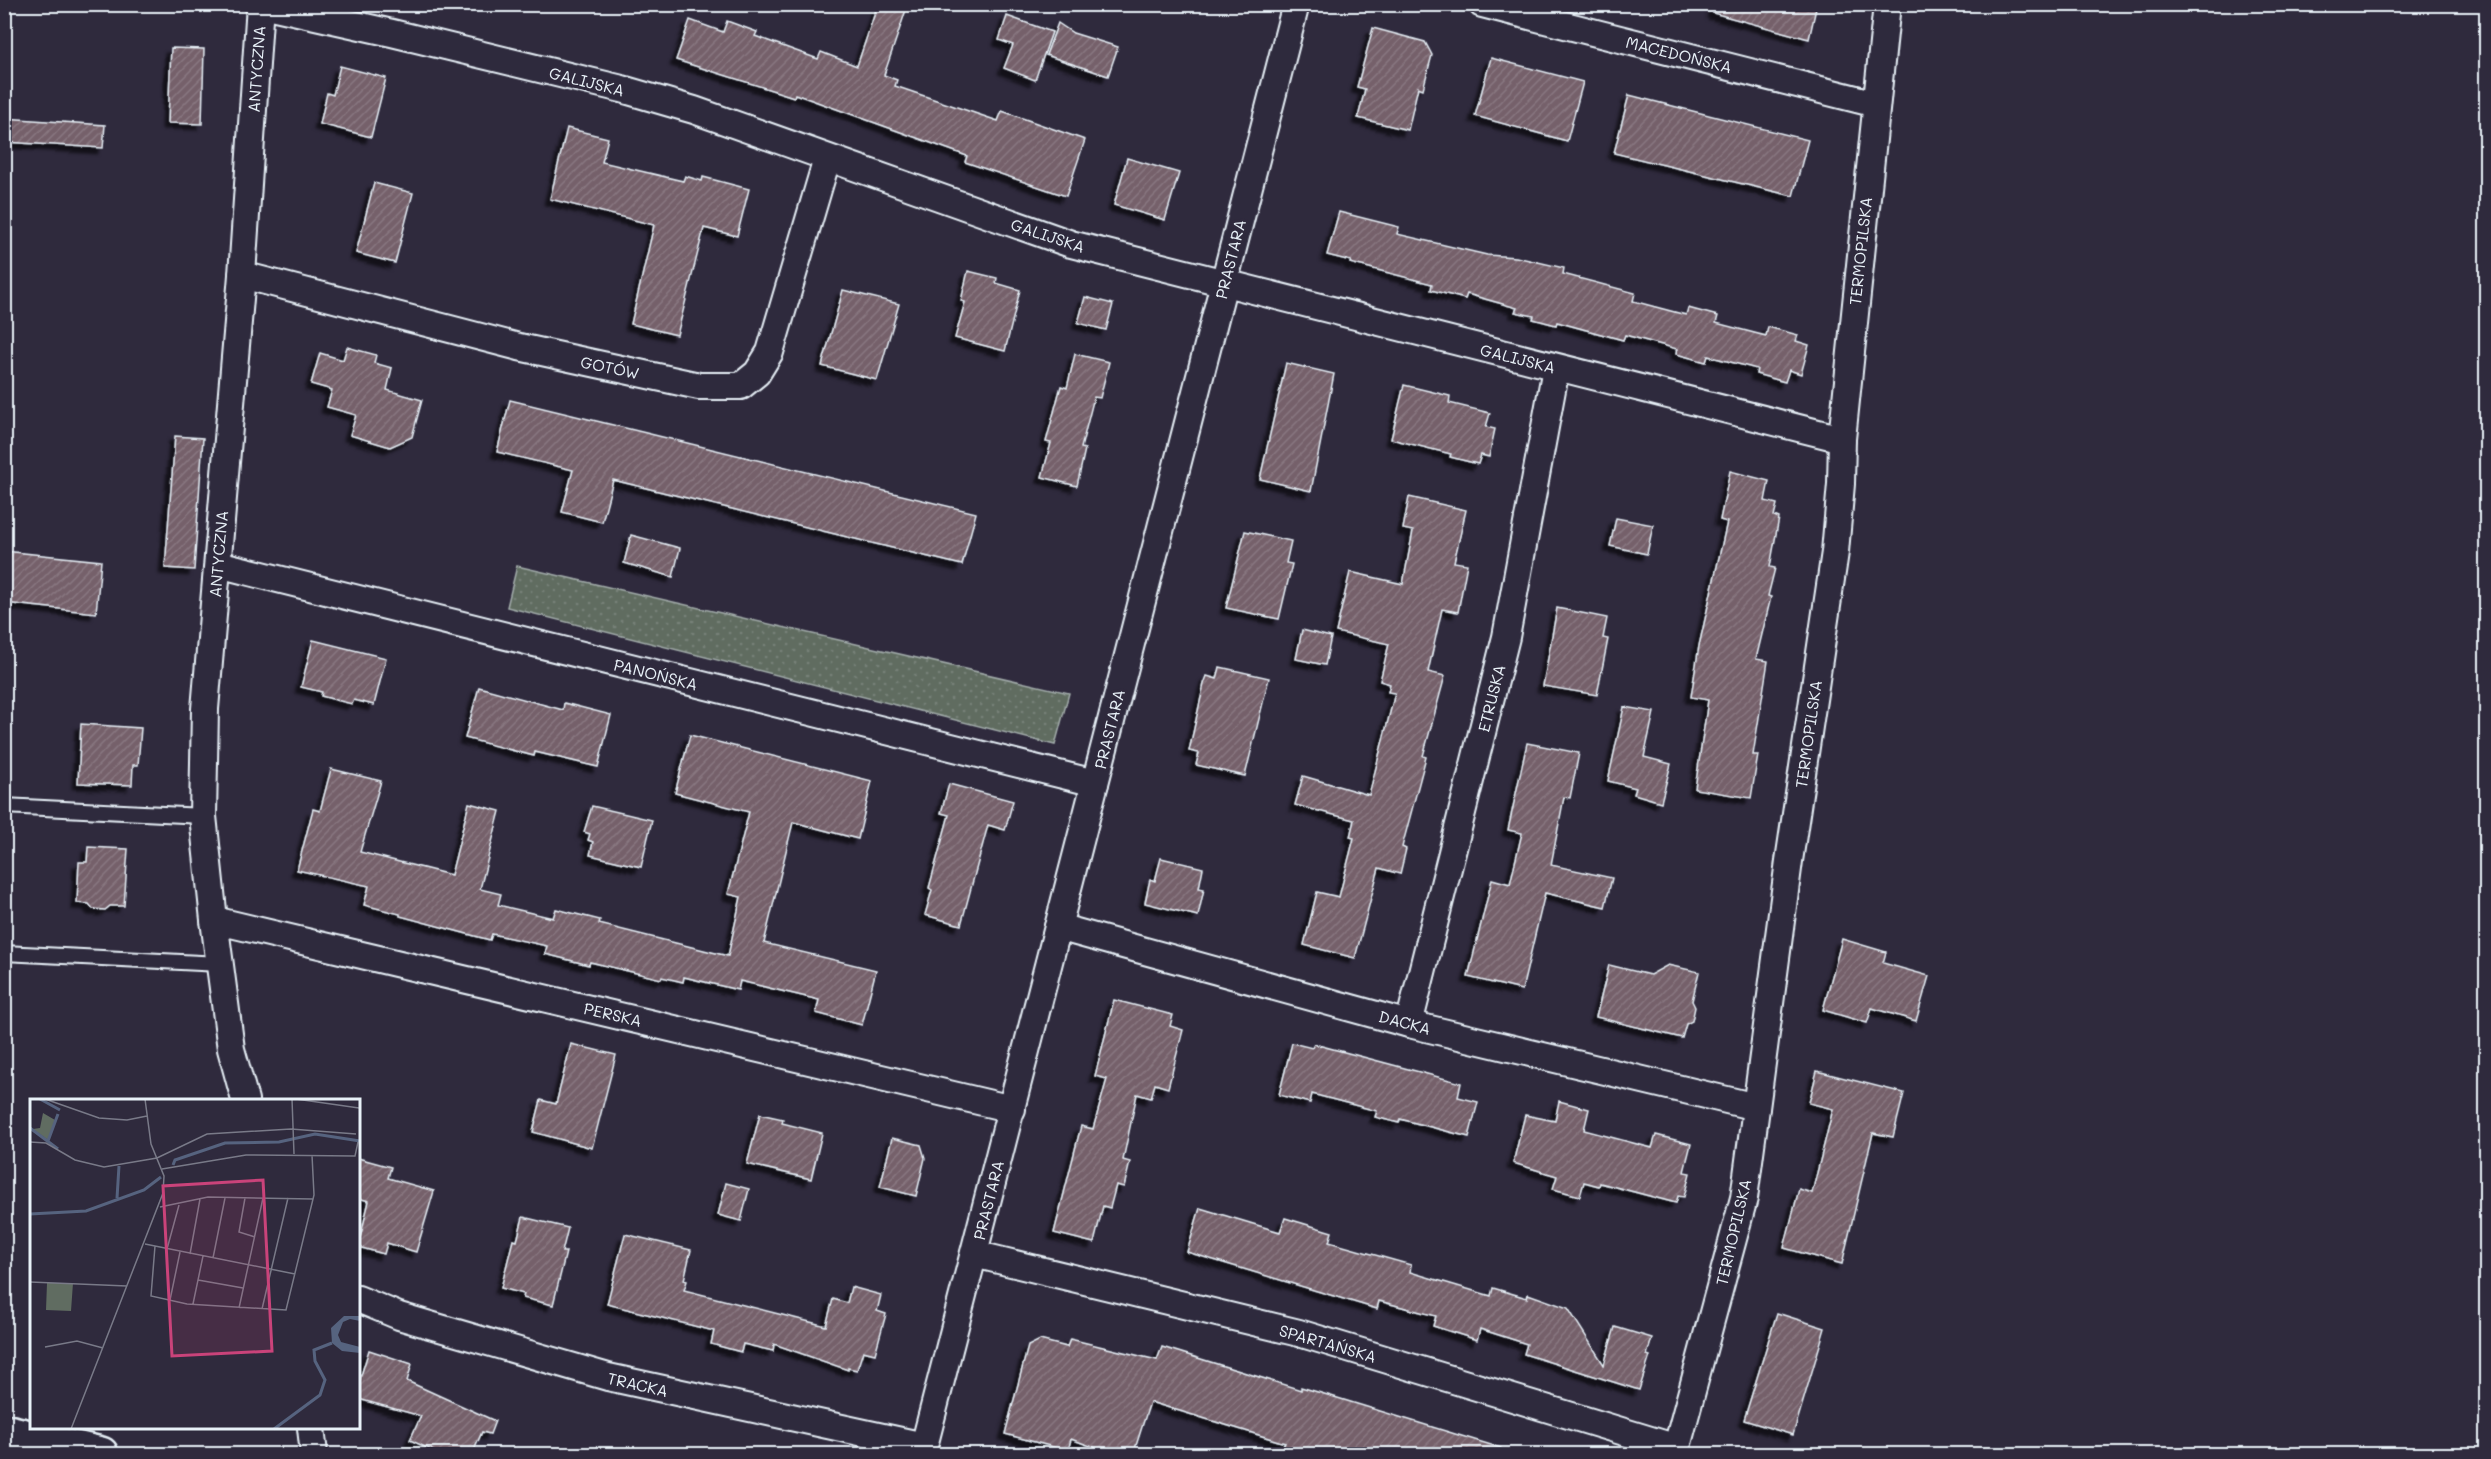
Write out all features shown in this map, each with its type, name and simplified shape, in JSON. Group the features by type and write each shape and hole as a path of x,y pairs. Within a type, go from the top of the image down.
{"main road":[{"path":"4,1431 100,1455"}],"street":[{"name":"GALIJSKA","path":"261,4 622,89 694,110 1071,244 1842,439"},
{"name":"ANTYCZNA","path":"244,1099 231,1049 213,920 203,816 205,709 242,275 261,4"},
{"name":"PRASTARA","path":"923,1450 1296,4"},
{"name":"MACEDOŃSKA","path":"1482,4 1876,104"},
{"name":"TERMOPILSKA","path":"1676,1451 1744,1198 1789,861 1835,552 1842,439 1887,4"},
{"name":"GOTÓW","path":"242,275 519,347 699,386 741,386 757,373 770,352 827,159"},
{"name":"ETRUSKA","path":"1409,1024 1506,637 1556,368"},
{"name":"PANOŃSKA","path":"218,564 1095,783"},
{"name":"PERSKA","path":"213,920 1012,1109"},
{"name":"DACKA","path":"1058,927 1409,1024 1756,1107"},
{"name":"SPARTAŃSKA","path":"974,1254 1299,1334 1676,1451"},
{"name":"TRACKA","path":"360,1300 399,1316 608,1377 923,1450"},
{"path":"311,1429 314,1455"}],"lane":[{"path":"4,806 203,816"},
{"path":"4,953 220,964"}],"green space":[{"path":"517,566 1069,693 1055,745 507,607"}],"building":[{"path":"878,4 908,4 884,75 897,80 895,86 998,121 1002,111 1085,140 1066,196 965,162 967,156 795,94 794,97 676,60 690,20 723,32 727,21 757,32 755,36 818,59 821,52 857,66"},
{"path":"1714,4 1817,4 1809,39 1713,13"},
{"path":"1007,16 1052,32 1035,80 1004,68 1013,45 999,40"},
{"path":"1058,23 1073,33 1118,47 1108,76 1046,55"},
{"path":"1373,28 1425,42 1432,55 1423,89 1418,87 1408,130 1358,118 1365,89 1357,87"},
{"path":"171,48 204,49 202,124 168,123"},
{"path":"1491,58 1583,82 1567,141 1475,116"},
{"path":"340,66 386,78 371,137 320,124 327,93 333,95"},
{"path":"1629,95 1808,140 1793,196 1614,153"},
{"path":"4,118 105,125 103,148 4,142"},
{"path":"567,128 608,138 602,162 683,181 685,176 702,181 703,177 749,189 737,236 704,228 677,335 631,324 654,225 550,199"},
{"path":"1127,158 1179,173 1165,220 1114,205"},
{"path":"374,183 413,193 395,263 356,253"},
{"path":"1339,212 1399,227 1397,234 1487,255 1516,257 1564,268 1563,274 1635,293 1633,301 1686,315 1688,308 1718,316 1716,323 1766,336 1768,327 1798,335 1796,341 1809,345 1801,374 1789,370 1785,382 1756,374 1757,369 1708,356 1706,362 1676,354 1677,349 1625,335 1623,340 1557,322 1556,325 1533,319 1534,316 1515,312 1517,308 1467,294 1465,299 1431,290 1432,284 1327,255"},
{"path":"968,271 997,278 996,283 1020,290 1005,351 955,338 965,302 961,301"},
{"path":"843,290 899,304 877,380 822,366"},
{"path":"1085,297 1113,304 1106,330 1078,323"},
{"path":"347,347 376,355 374,363 392,368 387,390 422,400 412,437 390,447 350,435 356,415 327,407 332,390 311,384 320,353 343,360"},
{"path":"1075,354 1109,362 1100,398 1094,397 1081,448 1085,449 1077,486 1042,477 1051,443 1046,442 1061,386 1067,388"},
{"path":"1286,363 1334,374 1311,491 1260,479"},
{"path":"1404,385 1450,396 1449,403 1490,413 1486,427 1495,429 1489,457 1481,455 1478,464 1450,457 1451,454 1391,439"},
{"path":"510,400 976,513 962,565 613,480 602,522 562,512 573,470 497,452"},
{"path":"175,436 203,438 194,570 165,568"},
{"path":"1730,471 1769,481 1765,501 1777,504 1774,516 1779,518 1770,567 1775,568 1768,596 1771,597 1756,659 1768,661 1753,755 1758,755 1751,798 1695,789 1708,700 1691,697 1699,646 1727,522 1720,520"},
{"path":"1409,497 1466,510 1454,562 1467,564 1458,612 1442,609 1428,672 1445,676 1423,756 1426,757 1402,847 1406,849 1400,874 1379,868 1355,958 1304,945 1317,892 1339,897 1354,838 1350,837 1354,820 1295,805 1303,776 1369,795 1395,693 1388,692 1390,684 1380,681 1389,644 1336,632 1350,572 1403,584 1413,531 1403,529"},
{"path":"1616,518 1653,525 1647,554 1610,546"},
{"path":"1245,531 1291,541 1286,563 1292,564 1279,619 1226,608"},
{"path":"631,535 680,548 673,577 624,563"},
{"path":"4,551 101,561 96,613 4,603"},
{"path":"1557,608 1607,618 1603,638 1608,639 1597,695 1543,686"},
{"path":"1302,630 1331,637 1325,665 1296,659"},
{"path":"313,640 386,658 374,705 354,700 352,704 321,696 322,692 301,687"},
{"path":"1220,667 1269,678 1245,776 1196,765 1199,753 1189,751 1204,684 1207,676 1217,679"},
{"path":"479,687 563,710 564,703 611,715 598,767 535,752 534,756 465,738"},
{"path":"1624,707 1654,712 1644,757 1671,764 1661,802 1634,794 1636,788 1608,781"},
{"path":"81,724 141,728 138,765 133,765 132,785 78,783"},
{"path":"690,735 872,781 858,839 793,822 764,943 876,970 862,1025 816,1013 819,1000 740,981 738,990 684,977 683,982 662,977 661,979 545,954 547,946 492,934 490,940 400,916 400,914 364,905 369,886 297,870 313,809 320,811 331,769 381,781 360,852 451,875 469,803 500,811 480,889 501,894 498,905 553,918 556,909 600,920 599,924 728,956 741,897 728,894 749,812 675,793"},
{"path":"1527,743 1579,753 1570,798 1564,797 1551,865 1612,878 1605,907 1545,893 1522,990 1468,977 1492,879 1510,884 1522,833 1508,830"},
{"path":"949,784 1013,801 1005,830 988,825 961,925 925,915 932,890 929,888 949,815 941,813"},
{"path":"592,806 652,820 641,867 590,855 593,842 588,840 590,834 584,832"},
{"path":"88,847 128,849 124,906 110,906 105,910 93,909 89,904 77,903 79,862 87,862"},
{"path":"1161,858 1203,868 1199,888 1204,889 1198,916 1145,903 1150,879 1155,881"},
{"path":"1842,939 1886,952 1883,963 1929,976 1916,1021 1872,1008 1867,1023 1823,1010"},
{"path":"1609,965 1650,975 1668,965 1699,972 1692,1001 1695,1007 1692,1021 1686,1024 1682,1038 1596,1017"},
{"path":"1114,1000 1173,1015 1170,1026 1183,1030 1168,1088 1155,1084 1151,1098 1137,1094 1123,1160 1130,1162 1124,1187 1116,1185 1110,1208 1103,1206 1094,1243 1054,1233 1081,1126 1093,1129 1107,1079 1095,1076"},
{"path":"1292,1043 1312,1048 1314,1044 1461,1083 1458,1097 1478,1102 1469,1137 1400,1119 1399,1123 1375,1117 1377,1111 1312,1094 1310,1103 1279,1095"},
{"path":"571,1044 616,1055 592,1148 533,1132 541,1100 556,1104"},
{"path":"1817,1071 1904,1093 1893,1137 1873,1133 1842,1264 1784,1248 1799,1189 1812,1193 1833,1109 1809,1103"},
{"path":"1559,1101 1589,1109 1584,1130 1652,1148 1656,1135 1691,1144 1684,1172 1690,1173 1684,1197 1678,1196 1676,1203 1600,1183 1599,1186 1584,1182 1580,1196 1553,1189 1557,1176 1513,1163 1525,1115 1555,1121"},
{"path":"760,1114 783,1119 782,1123 822,1133 811,1179 747,1164"},
{"path":"892,1138 921,1145 925,1158 916,1196 880,1187"},
{"path":"360,1159 391,1167 388,1178 434,1191 416,1252 387,1243 384,1254 360,1248 369,1201 360,1199"},
{"path":"726,1183 749,1189 741,1221 718,1215"},
{"path":"1200,1208 1280,1232 1285,1218 1332,1232 1329,1242 1411,1265 1410,1272 1491,1296 1493,1288 1527,1298 1528,1294 1568,1308 1604,1365 1615,1327 1652,1338 1647,1355 1650,1356 1639,1390 1524,1354 1527,1344 1480,1329 1477,1340 1433,1326 1436,1316 1379,1301 1377,1309 1187,1252"},
{"path":"523,1217 568,1228 562,1252 566,1252 553,1305 523,1298 524,1294 501,1288 513,1240 517,1241"},
{"path":"625,1234 691,1250 684,1290 826,1326 833,1299 847,1303 851,1287 881,1295 877,1311 886,1314 875,1354 863,1351 857,1370 848,1368 848,1370 774,1344 773,1351 743,1344 741,1352 711,1344 714,1331 607,1304"},
{"path":"1777,1313 1825,1328 1793,1435 1744,1420"},
{"path":"1070,1339 1157,1360 1162,1347 1501,1448 1500,1455 1310,1455 1283,1446 1285,1443 1150,1402 1133,1455 1115,1455 1071,1439 1068,1451 1005,1434 1028,1346 1040,1340 1067,1347"},
{"path":"369,1350 412,1364 407,1381 495,1421 490,1434 482,1432 472,1455 442,1455 410,1440 421,1416 360,1400 360,1379"}]}
